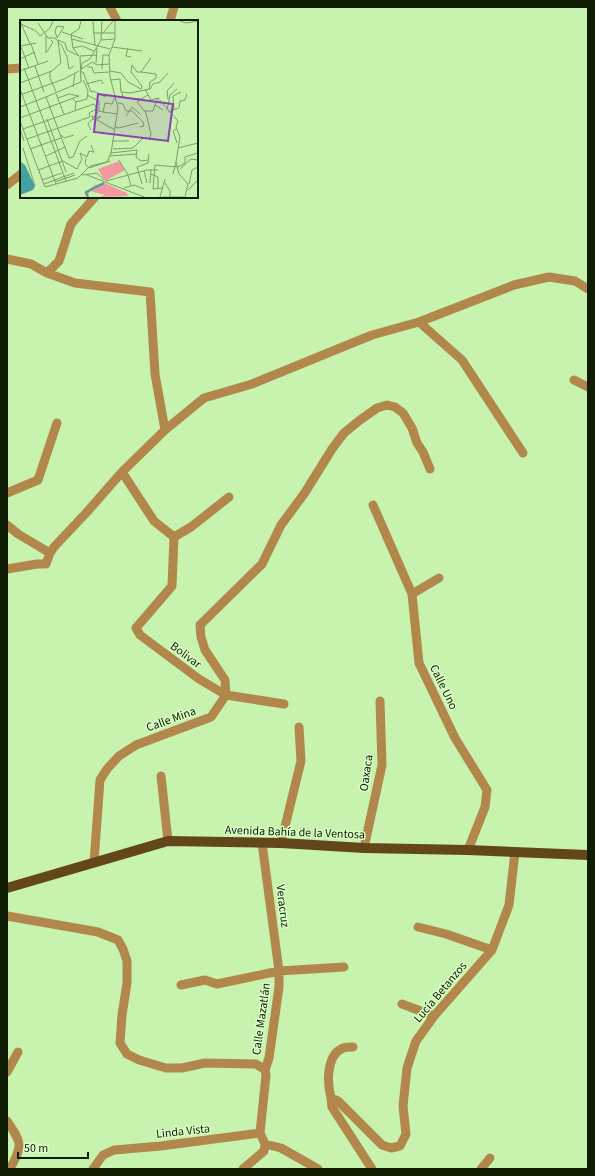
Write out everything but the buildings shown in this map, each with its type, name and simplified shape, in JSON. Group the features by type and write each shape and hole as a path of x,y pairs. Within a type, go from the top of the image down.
{"main road":[{"name":"Avenida Bahía de la Ventosa","path":"7,888 168,841 281,843 364,848 468,850 588,855"}],"street":[{"path":"110,7 116,20"},
{"path":"170,20 174,7"},
{"path":"7,69 20,68"},
{"path":"7,185 20,175"},
{"path":"47,273 60,261 71,224 94,198"},
{"path":"7,259 31,264 47,273 75,283 150,292 154,374 165,430"},
{"path":"7,569 46,564 54,547 122,472 165,430 204,398 252,384 372,335 418,322 514,285 549,277 575,281 588,289"},
{"path":"418,322 462,360 523,453"},
{"path":"574,380 588,387"},
{"path":"284,704 226,695 225,680 205,650 201,637 200,625 262,564 281,525 344,433 377,408 387,405 395,407 403,413 412,428 417,443 423,452 430,469"},
{"path":"7,493 38,480 57,423"},
{"path":"122,472 154,522 174,537 191,527 229,496"},
{"name":"Calle Uno","path":"373,505 412,594 419,663 455,738 487,790 485,807 468,850"},
{"path":"7,525 18,534 50,553"},
{"name":"Bolivar","path":"174,537 172,586 136,628 140,635 199,679 226,695"},
{"path":"412,594 439,578"},
{"name":"Calle Mina","path":"94,862 100,780 107,769 119,756 136,745 163,733 211,717 226,695"},
{"name":"Oaxaca","path":"364,848 382,765 380,701"},
{"path":"281,843 301,761 299,726"},
{"path":"161,776 168,841"},
{"name":"Veracruz","path":"262,843 279,971"},
{"name":"Lucía Betanzos","path":"331,1098 338,1101 382,1145 391,1148 400,1146 406,1134 403,1106 407,1068 416,1041 434,1016 492,950 509,905 515,852"},
{"name":"Calle Mazatlán","path":"7,916 98,932 118,940 127,961 127,983 120,1042 127,1054 140,1060 166,1068 182,1068 206,1064 251,1063 260,1065 265,1070"},
{"path":"418,927 446,934 492,950"},
{"path":"181,985 206,980 217,984 279,971 344,967"},
{"name":"Calle Mazatlán","path":"260,1133 264,1101 265,1070 279,987 279,971"},
{"path":"402,1004 434,1016"},
{"path":"353,1047 343,1048 334,1055 329,1069 328,1082 332,1107 372,1169"},
{"path":"7,1072 18,1052"},
{"path":"7,1121 19,1140 19,1152 10,1169"},
{"path":"243,1169 264,1151 265,1144 260,1133"},
{"name":"Linda Vista","path":"93,1169 102,1155 114,1150 167,1146 260,1133"},
{"path":"265,1144 281,1148 318,1169"},
{"path":"481,1169 490,1158"}]}
